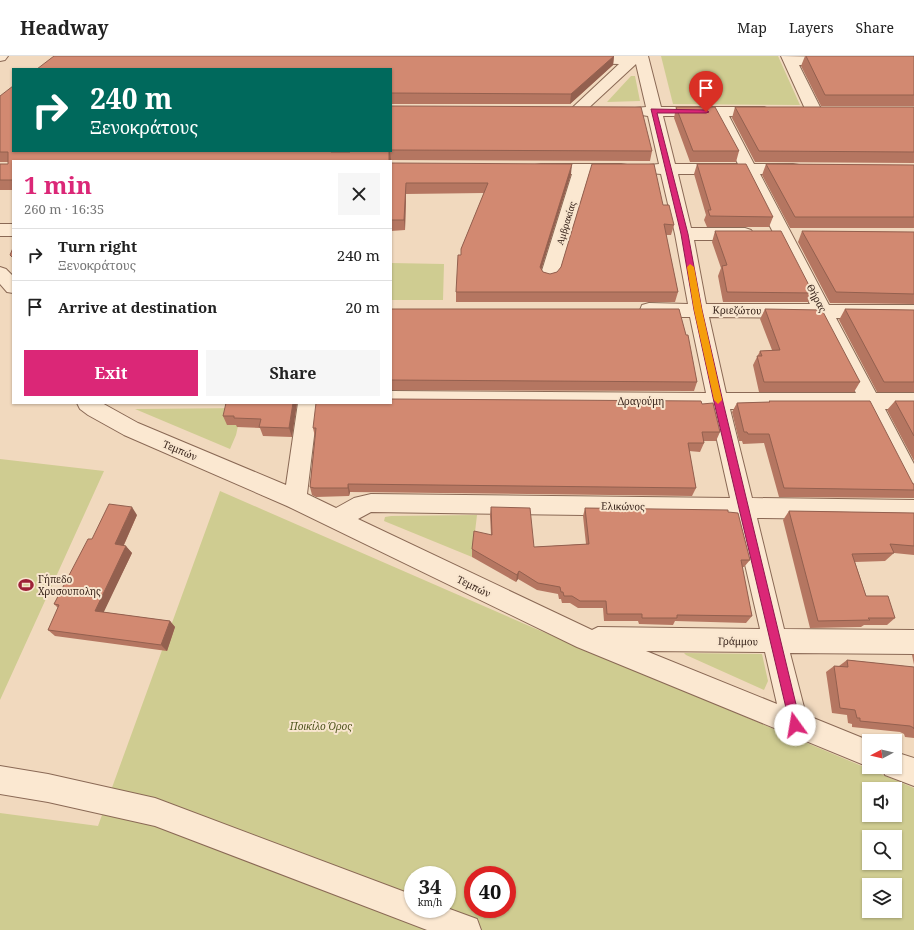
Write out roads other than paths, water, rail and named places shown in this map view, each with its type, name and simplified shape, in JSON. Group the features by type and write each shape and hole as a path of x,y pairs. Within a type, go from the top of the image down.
{"street":[{"path":"569,60 638,58"},
{"path":"577,111 638,58"},
{"path":"638,58 684,234 698,310 718,402 795,725"},
{"path":"814,111 789,58 844,61"},
{"path":"562,111 600,111"},
{"path":"623,111 782,112"},
{"name":"Θήρας","path":"719,112 749,169 777,234 823,311 914,485"},
{"path":"798,112 829,112"},
{"path":"526,168 804,169"},
{"name":"Αμβρακίας","path":"549,277 582,169"},
{"path":"0,230 12,230"},
{"path":"684,234 777,234"},
{"path":"0,273 12,286"},
{"path":"0,296 12,291"},
{"name":"Κριεζώτου","path":"629,310 914,312"},
{"name":"Δραγούμη","path":"392,399 718,402 870,400 914,401"},
{"path":"295,499 308,404"},
{"name":"Τεμπών","path":"97,405 131,429 295,499 586,639 862,751"},
{"name":"Ελικώνος","path":"336,520 362,505 371,503 914,510"},
{"name":"Γράμμου","path":"586,639 776,642 914,642"},
{"path":"902,768 914,772"},
{"path":"0,780 48,788 155,812 466,930"}],"place":[{"name":"Γήπεδο Χρυσουπολης","path":"26,585"}],"park label":[{"name":"Ποικίλο Όρος","path":"321,726"}]}
